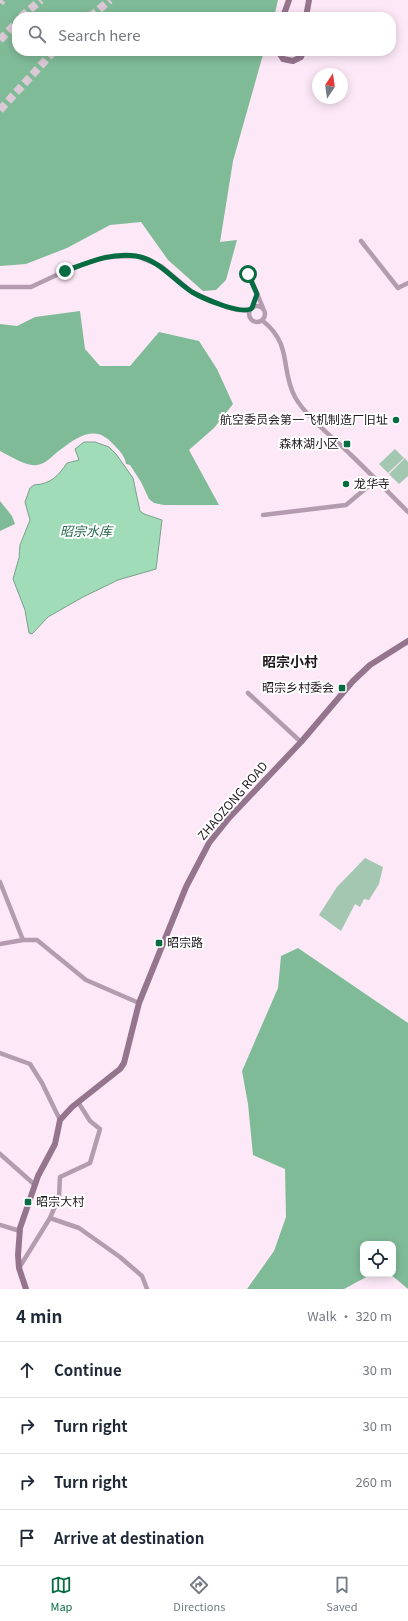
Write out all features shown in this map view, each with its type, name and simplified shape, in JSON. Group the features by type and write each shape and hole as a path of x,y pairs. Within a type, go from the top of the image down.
{"street":[{"path":"285,12 289,0"},
{"path":"307,12 309,0"},
{"path":"281,56 283,59 293,61 301,56"},
{"path":"361,241 398,288 408,284"},
{"path":"0,287 31,287 65,271 105,257 136,256 161,266 192,292 239,310 255,323 263,320 266,316 248,274"},
{"path":"249,318 257,294"},
{"path":"239,310 251,309 257,306 263,308"},
{"path":"263,320 275,332 282,344 291,387 296,398 318,423 408,512"},
{"path":"263,515 346,505 376,480"},
{"name":"ZHAOZONG ROAD","path":"60,1120 78,1102 120,1069 124,1063 139,1003 186,887 202,855 229,818 300,742 353,681 370,665 408,642"},
{"path":"248,693 300,742"},
{"path":"0,882 23,940"},
{"path":"0,944 23,940 38,940 86,980 139,1003"},
{"path":"0,1053 30,1064 42,1083 60,1120 52,1152 35,1185 20,1231 18,1255 19,1268 26,1289"},
{"path":"19,1268 50,1218 58,1197 60,1177 90,1163 100,1129 90,1121 78,1102"},
{"path":"0,1154 35,1185"},
{"path":"50,1218 79,1228 120,1257 142,1276 147,1289"},
{"path":"0,1224 20,1231"}],"shaded area":[{"path":"0,0 278,0 275,12 12,12 12,56 263,56 233,161 220,242 237,240 226,280 216,290 203,291 168,260 141,222 110,225 67,248 26,264 0,266"},
{"path":"80,311 85,349 100,366 130,366 159,332 199,341 217,369 233,404 214,428 189,450 219,505 164,505 154,503 149,499 141,482 130,465 126,464 121,453 115,446 107,438 94,433 87,434 73,440 46,461 37,465 23,463 0,451 0,324 17,326 35,317"},
{"path":"395,449 404,458 388,473 379,464"},
{"path":"405,458 408,462 408,476 399,484 389,474"},
{"path":"0,501 12,516 15,524 0,531"},
{"path":"365,858 383,867 379,884 369,900 364,899 360,907 355,904 341,931 319,915 337,887"},
{"path":"298,948 408,1023 408,1289 394,1277 396,1277 396,1241 360,1241 360,1277 366,1277 344,1289 247,1289 274,1251 286,1217 285,1169 253,1155 248,1104 242,1071 278,988 281,956"}],"water":[{"name":"昭宗水库","path":"84,442 95,442 109,447 116,454 133,478 140,511 144,514 162,520 156,569 118,580 83,597 48,617 32,634 29,633 25,610 13,579 19,558 20,545 30,520 25,502 30,488 34,485 50,481 67,463 79,460 75,449"}],"tunnel":[{"path":"27,12 41,0"},
{"path":"96,12 110,0"},
{"path":"0,40 12,27"},
{"path":"0,110 49,56"}],"place":[{"name":"航空委员会第一飞机制造厂旧址","path":"396,420"},
{"name":"森林湖小区","path":"347,444"},
{"name":"龙华寺","path":"346,484"},
{"name":"昭宗乡村委会","path":"342,688"},
{"name":"昭宗路","path":"159,943"},
{"name":"昭宗大村","path":"28,1202"}],"district":[{"name":"昭宗小村","path":"290,662"}],"route":[{"path":"65,271 105,257 136,256 161,266 192,292 239,310 250,310 256,300 256,287 248,274"}]}
